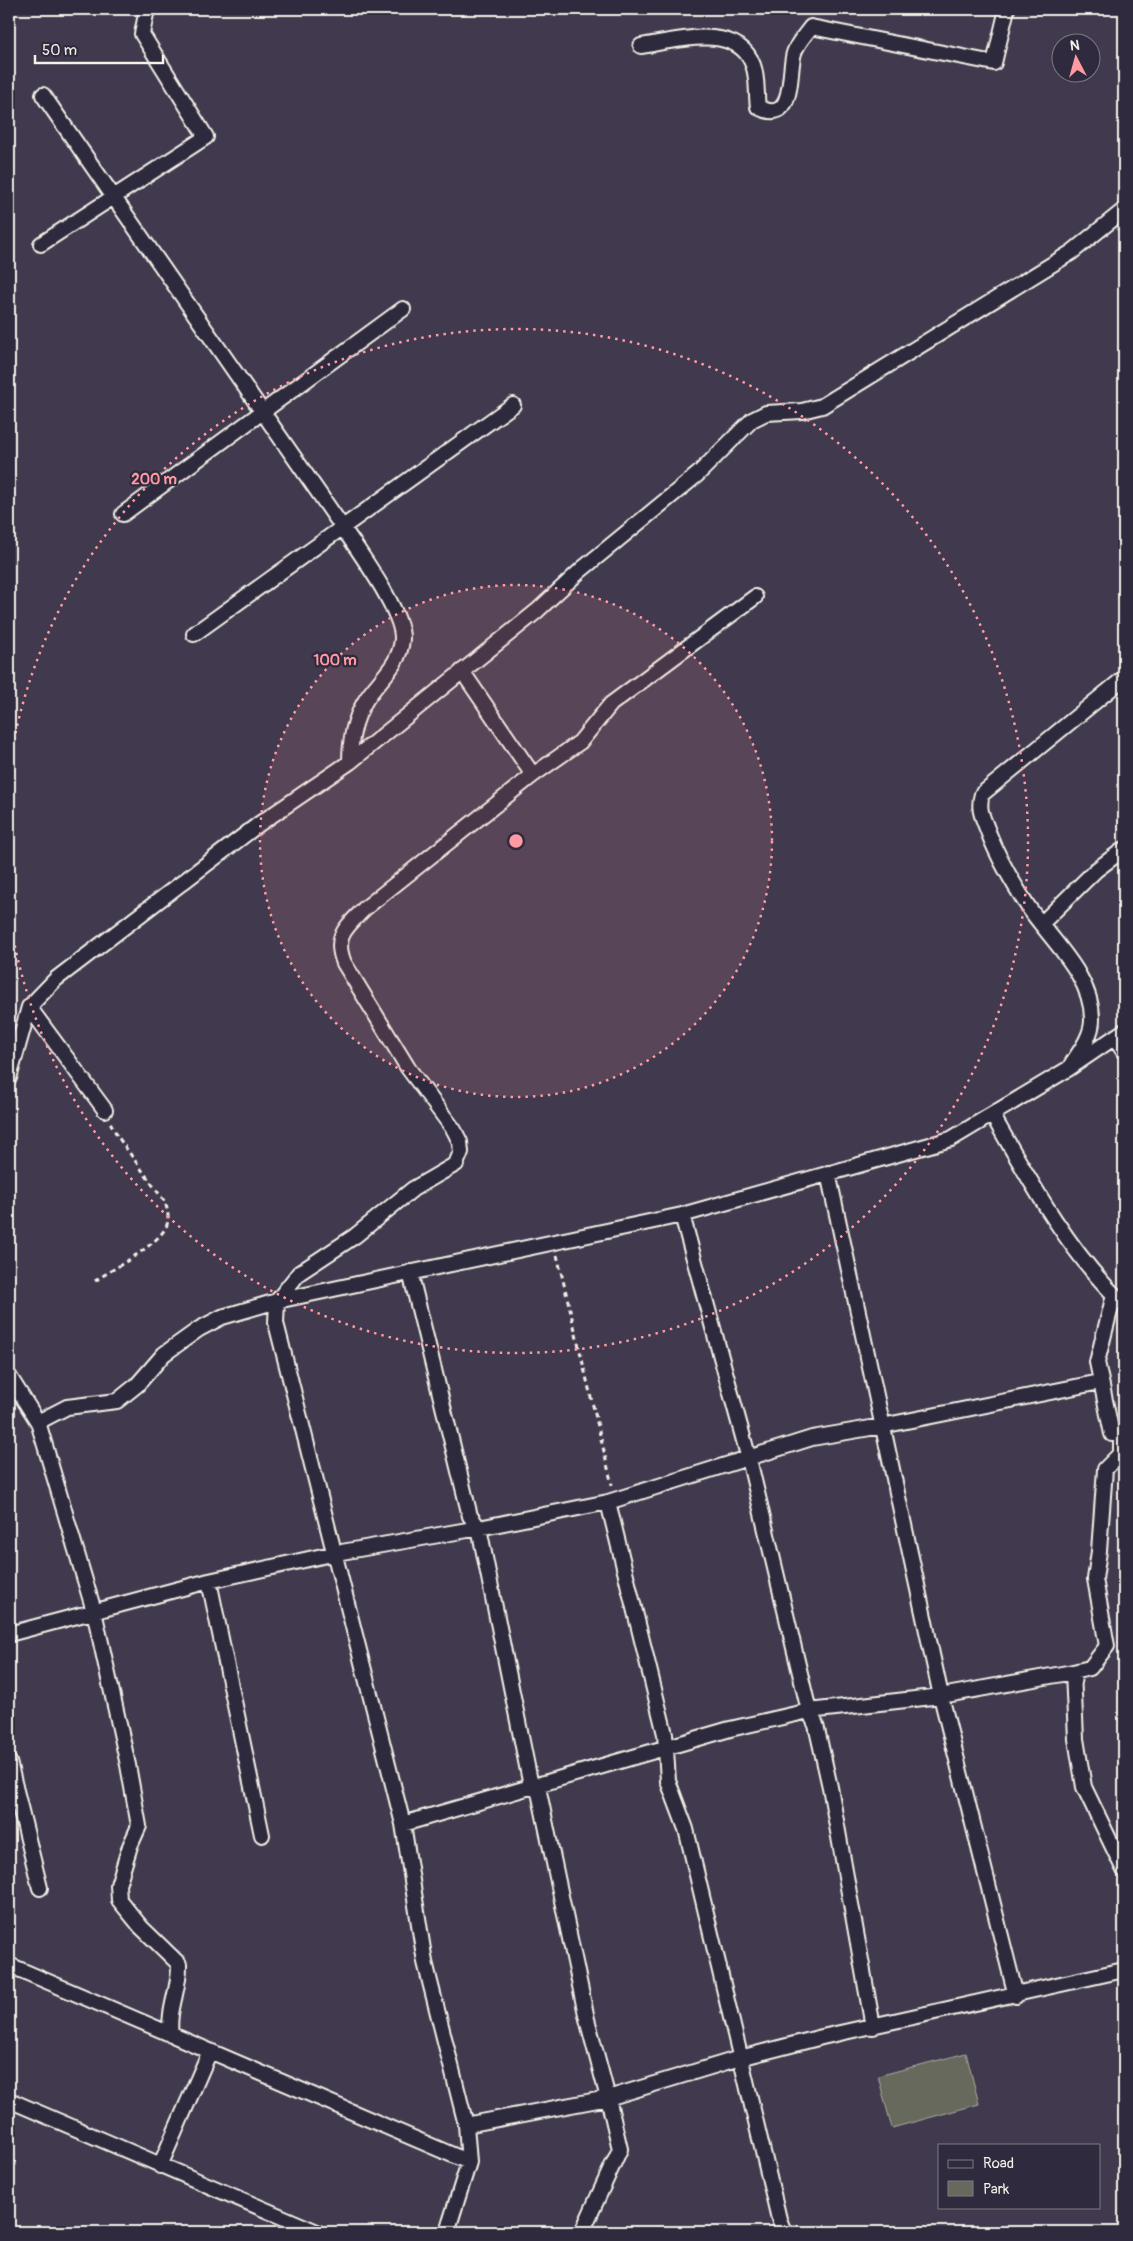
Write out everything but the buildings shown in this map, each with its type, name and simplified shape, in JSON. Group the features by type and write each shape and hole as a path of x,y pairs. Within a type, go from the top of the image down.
{"street":[{"path":"41,244 206,137 142,34 147,9"},
{"path":"641,46 706,37 736,44 753,64 758,107 766,111 775,111 782,108 788,96 792,78 793,54 811,27 994,63 1008,9"},
{"path":"43,95 380,583 395,615 402,637 397,659 364,702 351,737 350,762"},
{"path":"9,1078 29,1007 56,979 274,814 350,762 537,610 581,570 698,474 752,420 766,413 802,411 822,406 1072,252 1124,210"},
{"path":"123,514 403,309"},
{"path":"194,634 513,405"},
{"path":"447,2232 469,2162 466,2125 425,1962 403,1824 336,1553 276,1323 277,1301 299,1273 355,1236 414,1189 456,1164 461,1152 460,1142 454,1130 408,1068 344,963 340,952 342,931 364,910 533,775 580,742 611,704 755,597"},
{"path":"462,670 533,775"},
{"path":"1068,1069 1089,1036 1092,1021 1091,1004 1084,986 1072,965 1041,924 995,850 982,819 979,805 982,794 1124,678"},
{"path":"1041,924 1096,870 1124,849"},
{"path":"29,1007 105,1110"},
{"path":"38,1422 67,1407 117,1401 137,1385 164,1354 222,1317 277,1301 682,1214 951,1140 993,1116 1120,1035 1124,1052"},
{"path":"403,1824 531,1786 667,1749 730,1729 809,1711 941,1696 1090,1668 1107,1646 1095,1579 1105,1469 1121,1453 1121,1434 1112,1434 1096,1362 1119,1299 1084,1259 1042,1200 993,1116"},
{"path":"828,1173 941,1696 1016,1996"},
{"path":"682,1214 748,1459 809,1711 816,1725 830,1787 873,2027"},
{"path":"410,1272 470,1516 479,1528 531,1786 539,1792 587,2019 620,2149 582,2232"},
{"path":"9,1376 38,1422 94,1611 128,1765 139,1826 130,1846 118,1885 119,1900 141,1927 179,1964 179,1979 169,2021 171,2035"},
{"path":"9,1634 208,1581 336,1553 479,1528 612,1501 812,1438 882,1426 1100,1382"},
{"path":"612,1501 667,1749 668,1780 686,1829 779,2219 784,2232"},
{"path":"208,1581 262,1835"},
{"path":"1073,1672 1076,1738 1084,1787 1124,1870"},
{"path":"9,1762 40,1888"},
{"path":"9,1965 469,2162"},
{"path":"466,2125 608,2098 740,2058 822,2037 1016,1996 1124,1970"},
{"path":"160,2166 210,2051"},
{"path":"9,2100 308,2230"}],"path":[{"path":"95,1281 153,1242 166,1228 168,1214 166,1202 118,1137 105,1110"},
{"path":"554,1242 612,1501"}],"green space":[{"path":"966,2053 979,2104 892,2128 878,2076"}]}
